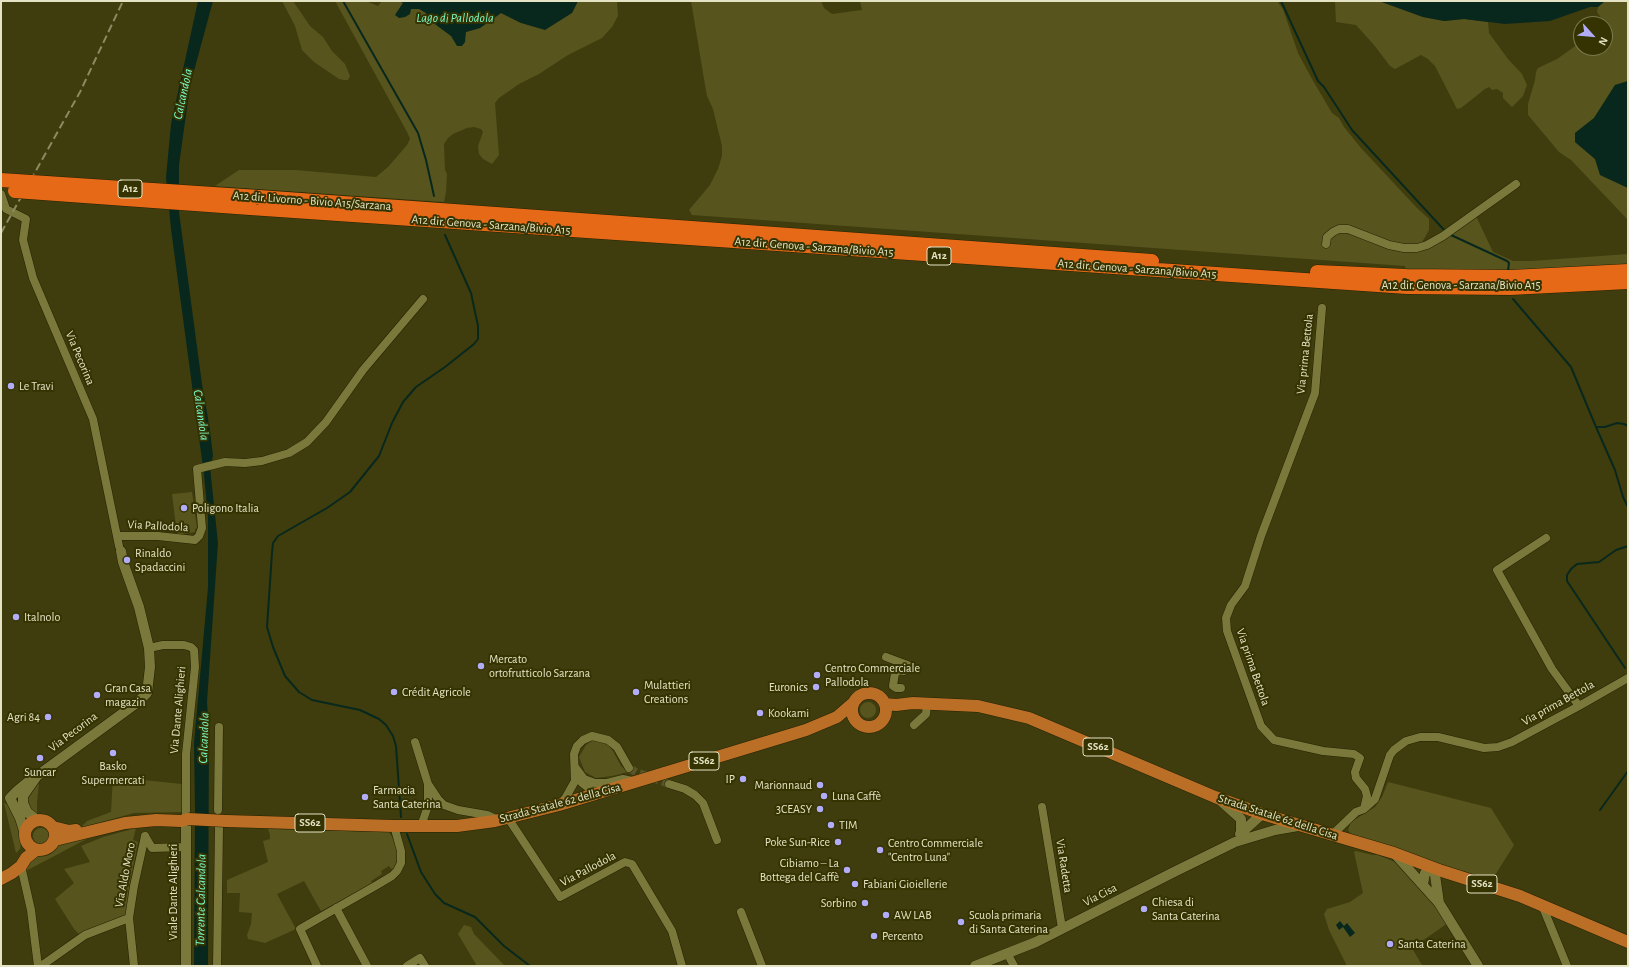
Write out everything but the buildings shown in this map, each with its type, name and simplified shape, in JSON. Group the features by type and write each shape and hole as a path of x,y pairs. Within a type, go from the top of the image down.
{"highway":[{"name":"A12 dir. Livorno - Bivio A15/Sarzana","path":"1,180 1376,275 1511,278 1628,271"},
{"name":"A12 dir. Genova - Sarzana/Bivio A15","path":"1,190 1407,287 1510,288 1628,282"}],"main road":[{"name":"Strada Statale 62 della Cisa","path":"37,820 46,821 52,827 79,830 139,818 180,816 187,819 222,824 394,826 457,826 504,819 559,806 806,730 837,717 852,704 858,696 868,692 880,696 885,704 978,706 1029,718 1215,797 1298,826 1394,853 1453,875 1520,896 1628,942"},
{"path":"852,704 853,716 858,723"},
{"path":"883,719 886,712 885,704"},
{"name":"Strada Statale 62 della Cisa","path":"806,730 838,724 858,723 865,727 872,727 901,709 927,704"},
{"name":"Strada Statale 62 della Cisa","path":"1,879 21,866 26,858 36,850 45,850 55,840 130,822 156,820 181,821 187,819"},
{"path":"1,872 16,862 20,856 29,825 37,820"},
{"path":"52,827 55,840"},
{"path":"25,837 28,845 36,850"}],"street":[{"path":"1326,244 1327,237 1333,232 1339,229 1348,229 1388,245 1404,248 1417,248 1427,245 1443,236 1516,184"},
{"name":"Via Pecorina","path":"1,194 6,209 26,219 23,240 33,278 93,419 111,515 118,536 123,562 139,607 149,648 150,668 147,693 138,702 33,780 23,796 27,812"},
{"name":"Via Pallodola","path":"118,536 158,536 195,540 200,536 202,528 199,469 222,463 244,464 262,461 289,453 307,442 326,422 378,350 423,299"},
{"name":"Via prima Bettola","path":"1322,308 1315,393 1261,536 1245,586 1231,605 1226,618 1227,631 1261,726 1274,740 1323,751 1358,755 1360,758 1355,772 1356,778 1365,789 1367,796 1364,809"},
{"path":"1546,538 1497,570 1552,669 1579,706"},
{"name":"Via Dante Alighieri","path":"149,648 163,645 184,645 191,647 194,650 195,667 186,754 187,819"},
{"path":"886,657 910,666 904,671 900,670 895,673 893,686 896,688 901,688"},
{"name":"Via prima Bettola","path":"1364,809 1375,800 1390,755 1406,741 1420,737 1438,738 1484,748 1498,747 1512,742 1628,678"},
{"path":"914,725 926,714 927,704"},
{"path":"218,810 219,727"},
{"path":"559,806 566,798 575,782 574,754 577,746 583,740 592,736 608,740 617,747 630,768"},
{"path":"415,742 428,784 444,805 458,810 504,819"},
{"path":"575,767 584,779 595,783 607,783 623,779 636,782"},
{"path":"575,767 582,783 592,791 602,793"},
{"name":"Via Pecorina","path":"10,798 27,782 33,780"},
{"path":"422,826 428,806 428,784"},
{"path":"669,784 685,789 695,795 703,803 717,840"},
{"path":"1215,797 1241,819 1241,832"},
{"path":"10,798 37,820"},
{"path":"10,798 20,818 25,837"},
{"name":"Via Radetta","path":"1042,807 1062,928"},
{"path":"1332,835 1356,812 1364,809"},
{"path":"1235,842 1241,832 1262,814"},
{"path":"1258,834 1262,823 1262,814"},
{"name":"Viale Dante Alighieri","path":"186,966 187,819"},
{"name":"Via Pallodola","path":"504,819 560,898 625,862 632,864 672,931 682,966"},
{"path":"217,966 222,824"},
{"path":"317,966 300,929 377,885 392,876 397,871 401,863 401,851 394,826"},
{"name":"Via Cisa","path":"975,966 1036,942 1235,842 1258,834 1298,826"},
{"name":"Via Aldo Moro","path":"134,966 129,918 134,886 145,836 152,848 186,847"},
{"path":"1394,853 1440,903 1478,966"},
{"path":"21,866 31,910 39,966 85,935 129,918"},
{"path":"1423,884 1425,873 1434,868 1440,903"},
{"path":"1440,903 1443,884 1448,877 1453,875"},
{"path":"1542,906 1567,966"},
{"path":"336,908 367,966"},
{"path":"742,912 762,966"},
{"path":"1007,953 1014,966"},
{"path":"407,966 420,958 425,966"}],"shaded area":[{"path":"282,1 293,1 310,26 323,37 332,51 345,64 350,76 348,80 339,79 314,62 302,50 295,26"},
{"path":"335,1 369,1 368,2 378,6 382,1 400,1 403,3 395,15 411,9 419,8 426,13 427,18 451,36 480,28 501,13 521,23 572,13 578,1 617,1 618,16 612,27 602,38 568,55 539,74 519,84 499,98 495,103 499,155 492,164 483,159 479,154 478,146 483,132 481,129 474,127 467,128 453,134 448,138 444,144 445,170 447,174 444,202 215,186 239,170 295,170 376,177 388,167 407,145 410,139 407,132"},
{"path":"691,1 821,1 824,8 832,14 862,10 860,1 1277,1 1283,9 1298,53 1332,113 1339,118 1344,127 1361,148 1429,219 1429,230 1417,251 1425,250 1476,216 1493,252 1513,261 1628,254 1628,271 1406,276 1405,266 692,215 689,210 710,185 718,169 722,156 722,146 713,109 707,96"},
{"path":"1335,1 1379,1 1423,17 1444,21 1464,19 1488,22 1489,33 1508,59 1522,74 1527,85 1523,96 1512,107 1503,98 1503,93 1497,89 1492,90 1489,87 1461,108 1457,109 1435,66 1428,59 1421,55 1395,69 1390,66 1356,25 1336,22"},
{"path":"1605,1 1628,1 1628,81 1615,85 1594,118 1575,133 1575,142 1595,159 1601,175 1628,188 1628,220 1571,160 1559,152 1528,115 1528,104 1538,68 1557,59 1573,48 1573,56 1613,56 1613,16 1600,16 1597,12 1598,7"},
{"name":"Poligono Italia","path":"192,492 197,528 195,529 195,532 177,535 172,494"},
{"path":"868,702 874,704 876,710 874,716 868,718 862,716 860,710 862,704"},
{"path":"592,741 608,745 621,766 628,772 596,778 585,772 579,757 586,745"},
{"path":"113,777 182,784 183,812 134,813 80,828 87,821 111,812"},
{"path":"1388,782 1491,808 1514,845 1492,880 1353,837 1348,830 1351,822 1375,807 1382,797"},
{"path":"39,783 37,814 31,810 27,803 27,796 31,789"},
{"path":"4,803 9,805 22,835 20,849 16,853"},
{"path":"38,828 44,828 49,833 47,842 44,844 38,844 33,839 33,833"},
{"path":"136,828 133,840 138,842 130,882 126,917 80,935 74,929 55,899 74,883 64,869 90,862 81,846 103,837"},
{"path":"268,829 389,832 395,842 399,858 398,864 393,871 389,866 381,871 382,874 371,881 373,884 321,911 304,881 277,894 296,929 265,943 248,939 247,935 251,924 252,913 239,912 240,893 227,893 227,880 268,862 263,841 270,839"},
{"path":"96,834 24,872 26,863 37,854 46,854 57,845"},
{"path":"1356,851 1378,855 1400,864 1448,923 1412,948 1422,965 1347,966 1329,930 1324,914 1327,909 1350,902 1363,893 1354,852"},
{"path":"464,925 471,927 474,934 505,966 477,966 458,934"}],"water":[{"name":"Calcandola","path":"198,1 213,1 190,86 179,165 179,212 202,384 210,430 213,456 210,467 218,543 207,702 209,732 208,966 194,966 194,743 208,587 208,517 204,475 171,229 166,177 171,124"},
{"name":"Lago di Pallodola","path":"400,1 578,1 572,13 545,30 521,23 501,13 480,28 466,32 465,42 462,46 457,46 451,36 427,18 426,13 419,9 411,9 410,14 405,17 399,18 395,15 403,3"},
{"path":"1379,1 1605,1 1598,7 1590,7 1550,21 1505,24 1464,19 1444,21 1423,17"},
{"path":"1628,81 1628,188 1600,175 1595,159 1575,142 1575,133 1594,118 1615,85"},
{"path":"1340,921 1344,926 1347,923 1355,933 1350,937 1343,927 1339,930 1336,925"}],"waterway":[{"path":"343,1 418,133 434,196"},
{"path":"1281,1 1318,81 1324,87 1352,130 1445,231"},
{"path":"401,817 396,746 393,736 386,725 379,719 360,710 312,700 299,692 285,676 273,647 267,627 272,553 273,543 278,536 327,508 350,492 379,456 392,423 403,402 416,387 445,367 474,344 478,339 478,326 471,293 445,235"},
{"path":"1451,235 1507,261 1509,263 1508,271"},
{"path":"1513,299 1571,367 1596,427 1605,427 1617,423 1628,426"},
{"path":"1596,427 1615,470 1623,497 1628,507"},
{"path":"1625,668 1567,581 1567,575 1577,564 1599,562 1616,550 1628,546"},
{"path":"1600,810 1628,771"},
{"path":"407,834 421,872 435,894 444,903 475,917 504,946 530,966"}],"tunnel":[{"path":"629,768 669,784"}],"railway":[{"path":"1,233 80,92 123,1"}],"place":[{"name":"Le Travi","path":"11,386"},
{"name":"Poligono Italia","path":"184,508"},
{"name":"Rinaldo Spadaccini","path":"127,560"},
{"name":"Italnolo","path":"16,617"},
{"name":"Mercato ortofrutticolo Sarzana","path":"481,666"},
{"name":"Centro Commerciale Pallodola","path":"817,675"},
{"name":"Euronics","path":"816,687"},
{"name":"Crédit Agricole","path":"394,692"},
{"name":"Mulattieri Creations","path":"636,692"},
{"name":"Gran Casa magazin","path":"97,695"},
{"name":"Kookami","path":"760,713"},
{"name":"Agri 84","path":"48,717"},
{"name":"Basko Supermercati","path":"113,753"},
{"name":"Suncar","path":"40,758"},
{"name":"IP","path":"743,779"},
{"name":"Marionnaud","path":"820,785"},
{"name":"Luna Caffè","path":"824,796"},
{"name":"Farmacia Santa Caterina","path":"365,797"},
{"name":"3CEASY","path":"820,809"},
{"name":"TIM","path":"831,825"},
{"name":"Poke Sun-Rice","path":"838,842"},
{"name":"Centro Commerciale \"Centro Luna\"","path":"880,850"},
{"name":"Cibiamo – La Bottega del Caffè","path":"847,870"},
{"name":"Fabiani Gioiellerie","path":"855,884"},
{"name":"Sorbino","path":"865,903"},
{"name":"Chiesa di Santa Caterina","path":"1144,909"},
{"name":"AW LAB","path":"886,915"},
{"name":"Scuola primaria di Santa Caterina","path":"961,922"},
{"name":"Percento","path":"874,936"},
{"name":"Santa Caterina","path":"1390,944"}],"water label":[{"name":"Torrente Calcandola","path":"201,900"}]}
